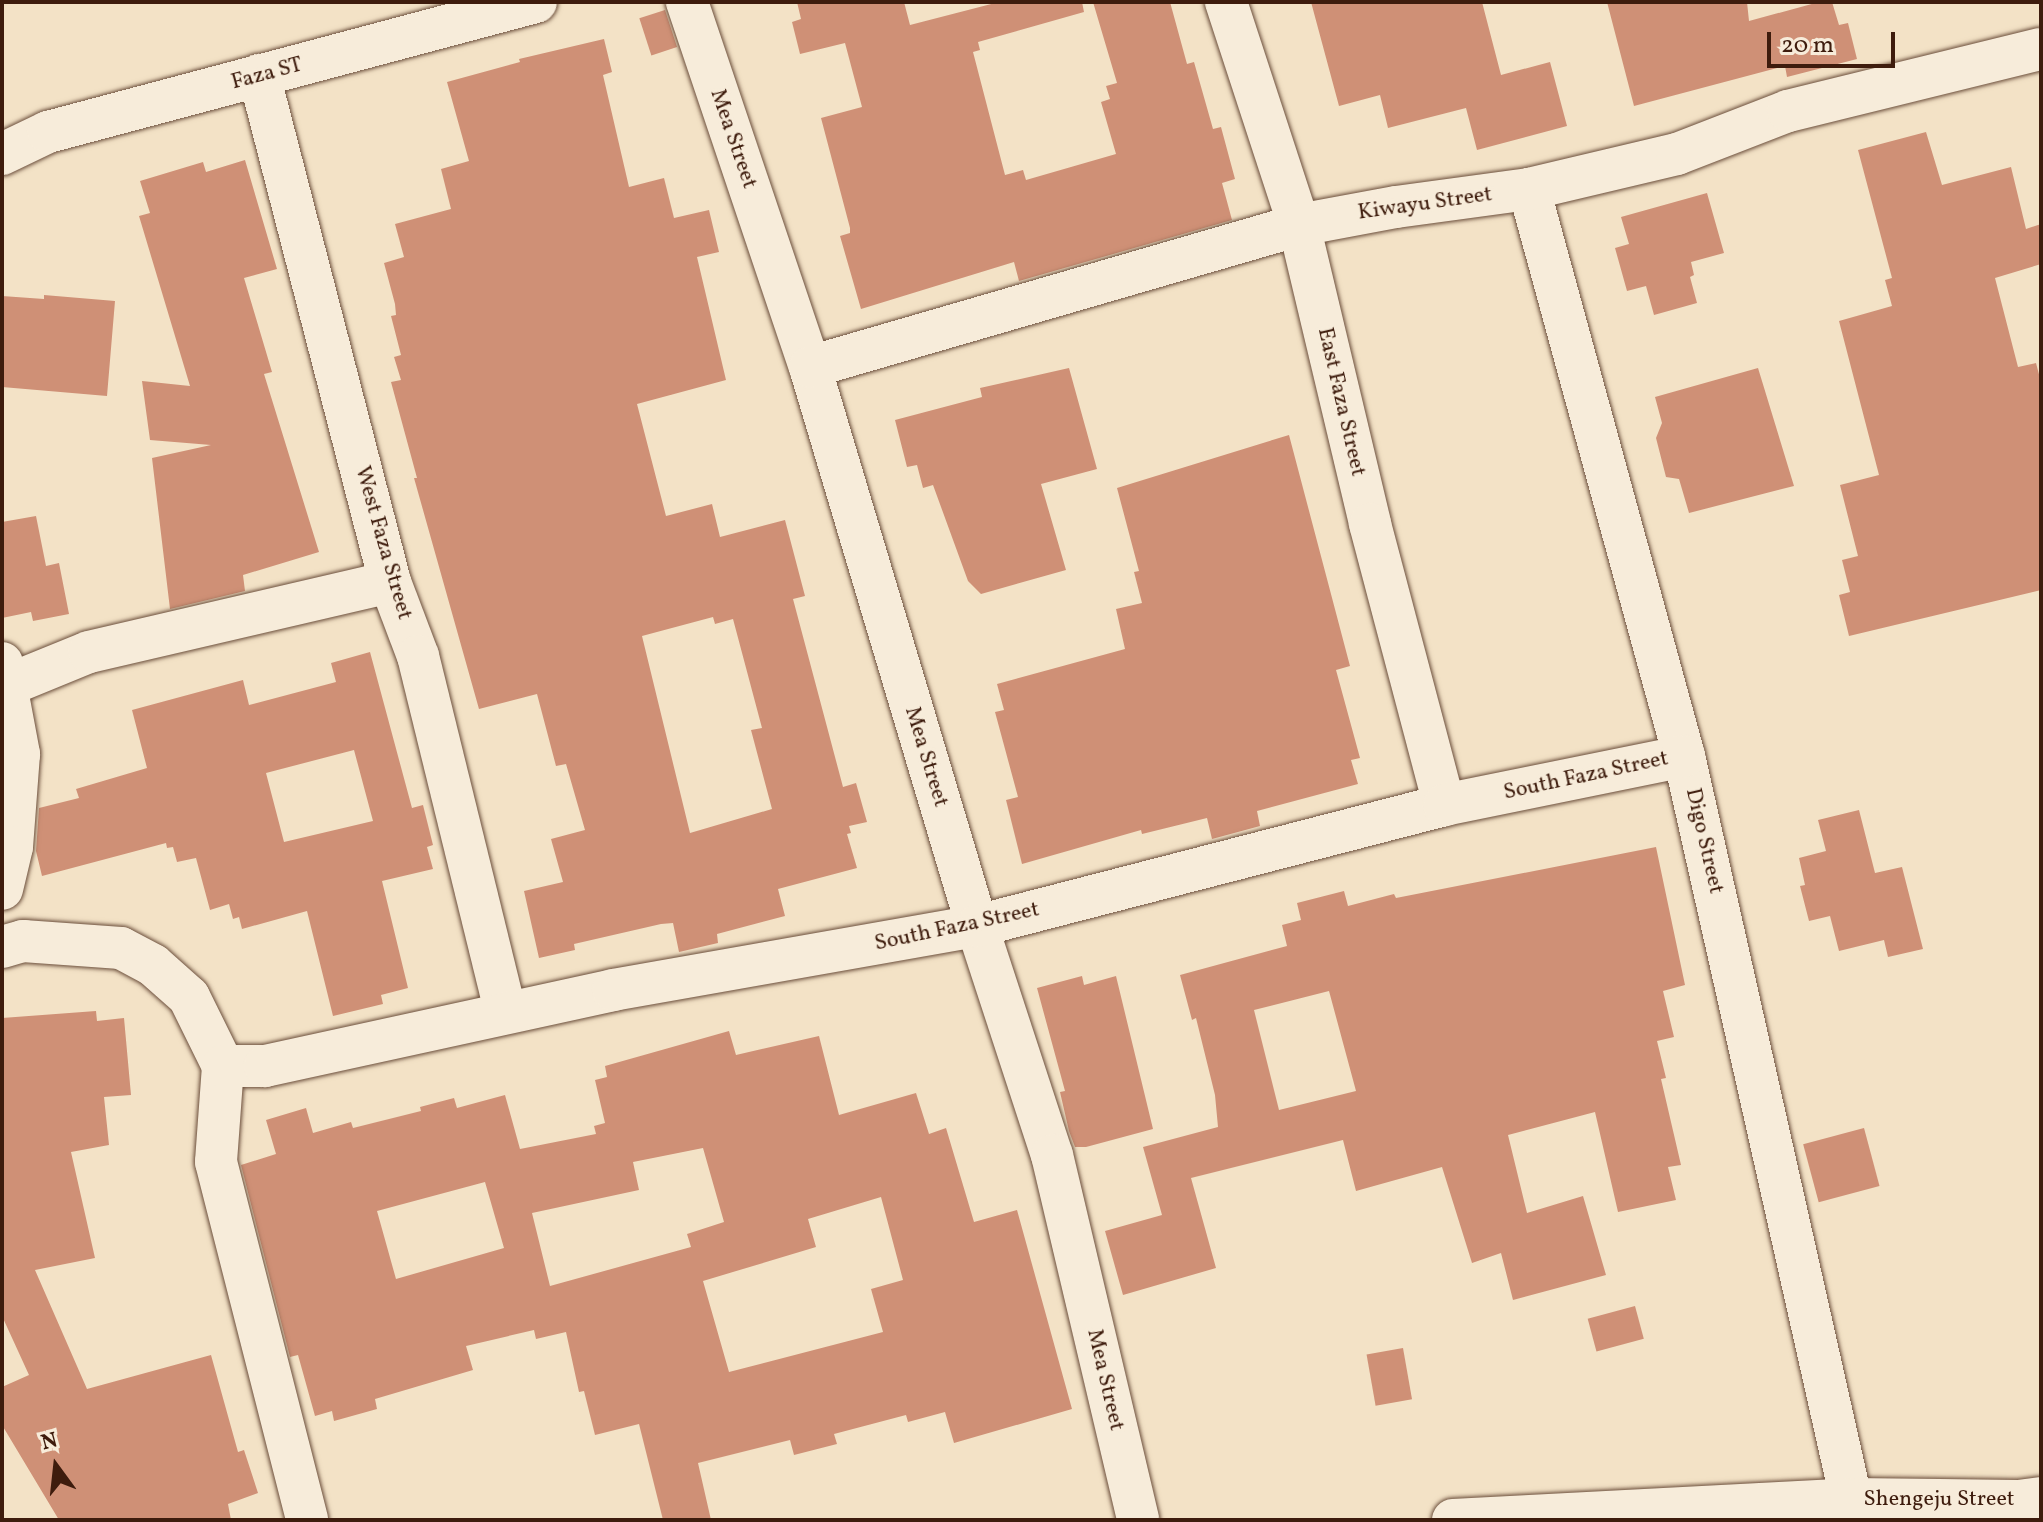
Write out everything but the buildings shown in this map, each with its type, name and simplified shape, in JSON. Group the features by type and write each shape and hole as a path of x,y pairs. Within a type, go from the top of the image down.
{"street":[{"name":"Faza ST","path":"2,154 48,132 536,2"},
{"name":"Mea Street","path":"687,2 810,367 977,926 1052,1155 1138,1520"},
{"name":"East Faza Street","path":"1226,2 1299,225 1370,524 1444,805"},
{"name":"Kiwayu Street","path":"810,367 1299,225 1396,207 1529,189 1677,154 1788,111 2041,49"},
{"name":"West Faza Street","path":"259,75 390,582 418,656 505,1011"},
{"name":"Digo Street","path":"1529,189 1684,756 1851,1499"},
{"path":"2,889 12,847 19,754 5,674 390,582"},
{"name":"South Faza Street","path":"223,1066 265,1066 505,1011 977,926 1444,805 1684,756"},
{"path":"2,947 23,941 121,948 153,965 189,997 223,1066 216,1162 307,1520"},
{"name":"Shengeju Street","path":"1453,1520 1851,1499 2027,1506"}]}
